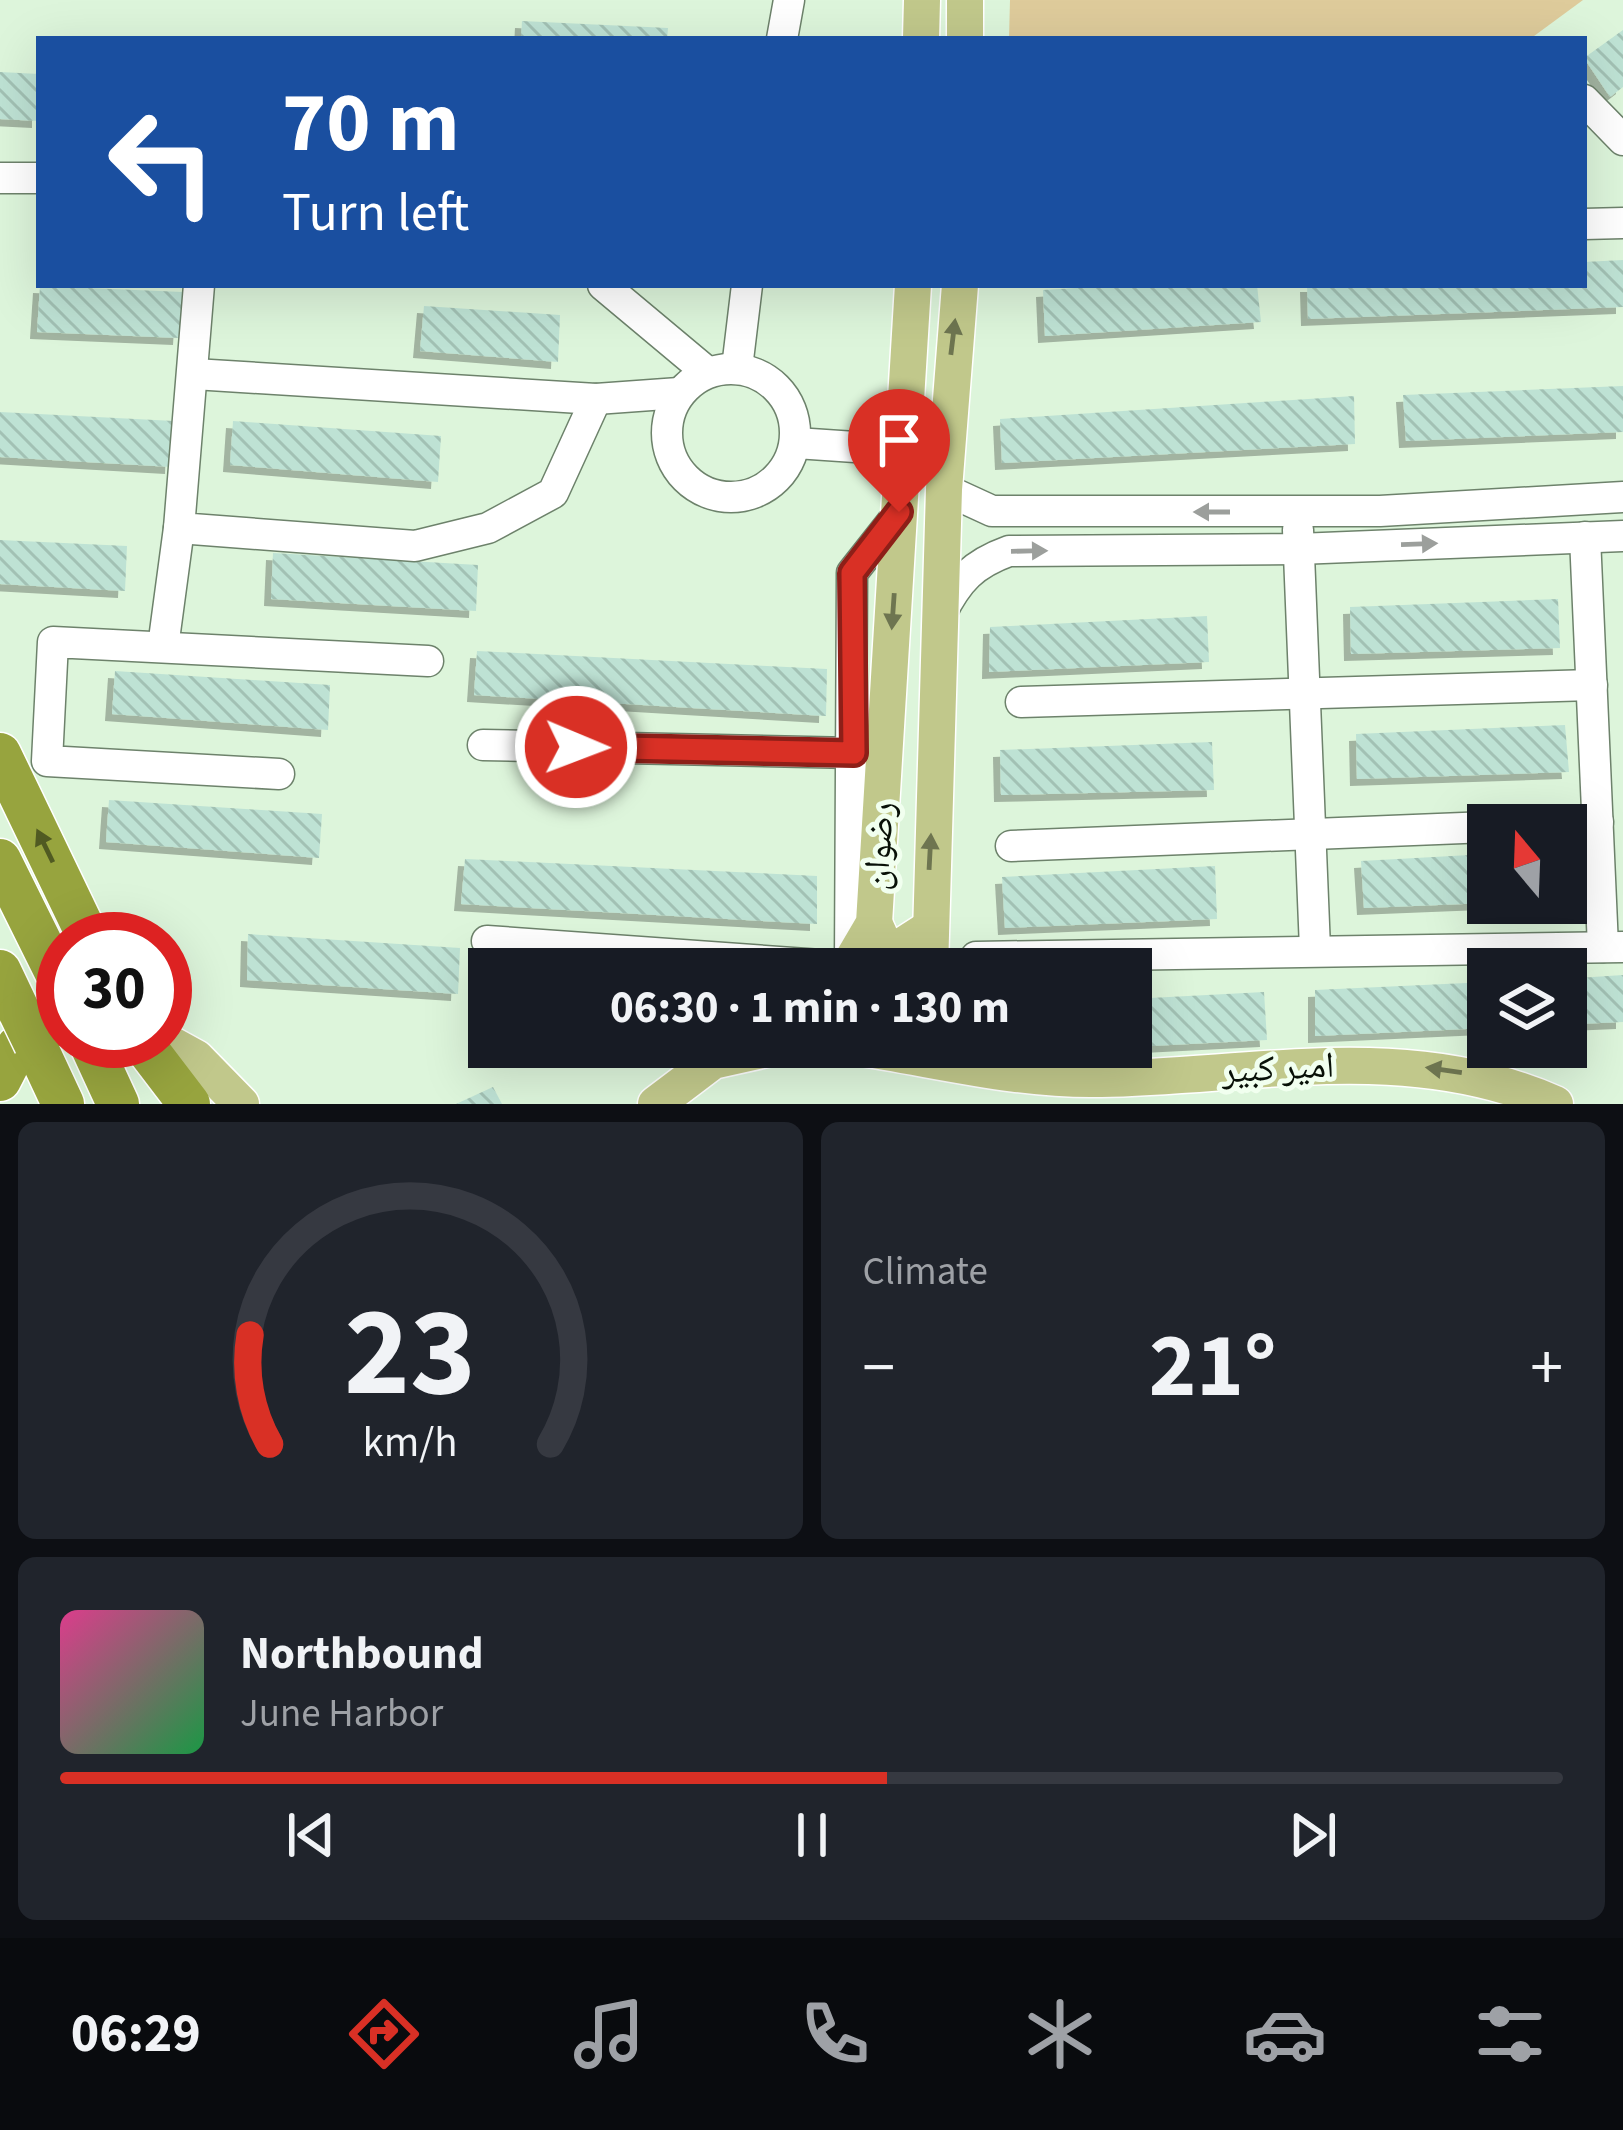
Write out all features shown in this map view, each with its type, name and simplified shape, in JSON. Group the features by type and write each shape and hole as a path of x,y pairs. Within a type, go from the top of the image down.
{"highway":[{"path":"0,754 76,912"},
{"path":"0,860 36,933"},
{"path":"0,971 63,1104"},
{"path":"0,1080 17,1047 36,1035"},
{"path":"101,1068 118,1104"},
{"path":"162,1068 189,1104"}],"main road":[{"path":"921,36 922,0"},
{"path":"965,0 965,36"},
{"name":"رضوان","path":"860,948 874,923 899,450 913,288"},
{"name":"رضوان","path":"928,948 944,489 960,288"},
{"path":"874,923 884,943 896,950 927,930"},
{"path":"192,1056 241,1104"},
{"name":"امیر کبیر","path":"1001,1068 1032,1076 1098,1079 1346,1064 1432,1068 1517,1088 1555,1104"},
{"path":"656,1104 703,1068"}],"street":[{"path":"783,36 789,0"},
{"path":"1587,103 1623,140"},
{"path":"0,178 36,178"},
{"path":"1587,224 1623,223"},
{"path":"163,647 179,528 199,288"},
{"path":"607,288 722,370 770,380 791,408 796,443 778,478 744,497 705,494 675,468 665,429 680,393"},
{"path":"194,374 596,399 680,393 722,370 746,288"},
{"path":"179,528 415,546 488,528 553,493 596,399"},
{"path":"796,443 899,450"},
{"path":"944,489 992,511 1297,512 1623,496"},
{"path":"849,948 852,573 899,512"},
{"path":"1297,512 1315,949"},
{"path":"941,614 958,581 981,561 1009,551 1298,549 1623,536"},
{"path":"1152,953 1613,947 1598,822 1585,537"},
{"path":"279,774 47,761 53,642 428,661"},
{"path":"1021,702 1592,685"},
{"path":"483,745 854,753"},
{"path":"1587,822 1598,822"},
{"path":"1011,846 1467,828"},
{"path":"487,941 584,948"}],"shaded area":[{"path":"1010,0 1583,0 1534,36 1009,36"}],"building":[{"path":"522,21 668,28 667,36 521,36"},
{"path":"1623,30 1623,87 1610,97 1587,56"},
{"path":"0,72 36,74 36,121 0,119"},
{"path":"1623,260 1623,307 1308,319 1307,288 1587,288 1587,262"},
{"path":"40,288 183,292 180,338 37,332"},
{"path":"1257,288 1261,322 1045,336 1043,290"},
{"path":"424,306 560,315 558,362 420,351"},
{"path":"1623,386 1623,432 1406,441 1403,395"},
{"path":"1354,396 1355,444 1002,463 1000,419"},
{"path":"0,412 174,421 172,467 0,457"},
{"path":"233,421 441,436 438,482 230,465"},
{"path":"0,540 127,546 125,591 0,584"},
{"path":"273,553 478,565 476,611 271,599"},
{"path":"1558,599 1560,648 1351,654 1350,607"},
{"path":"1207,616 1209,662 989,672 990,627"},
{"path":"477,651 827,669 826,716 474,695"},
{"path":"115,671 330,685 328,730 112,714"},
{"path":"1565,725 1569,772 1357,779 1356,734"},
{"path":"1212,742 1214,790 1001,795 1000,750"},
{"path":"109,800 322,814 319,858 106,842"},
{"path":"1467,855 1467,904 1364,908 1361,861"},
{"path":"465,859 817,876 817,924 461,904"},
{"path":"1215,866 1217,919 1005,928 1002,877"},
{"path":"248,934 460,948 458,994 247,980"},
{"path":"1623,975 1623,1022 1587,1024 1587,977"},
{"path":"1467,983 1467,1029 1315,1036 1315,990"},
{"path":"1264,992 1267,1040 1152,1046 1152,998"},
{"path":"493,1087 502,1104 456,1104"}],"route":[{"path":"576,747 854,753 852,573 899,512"}]}
